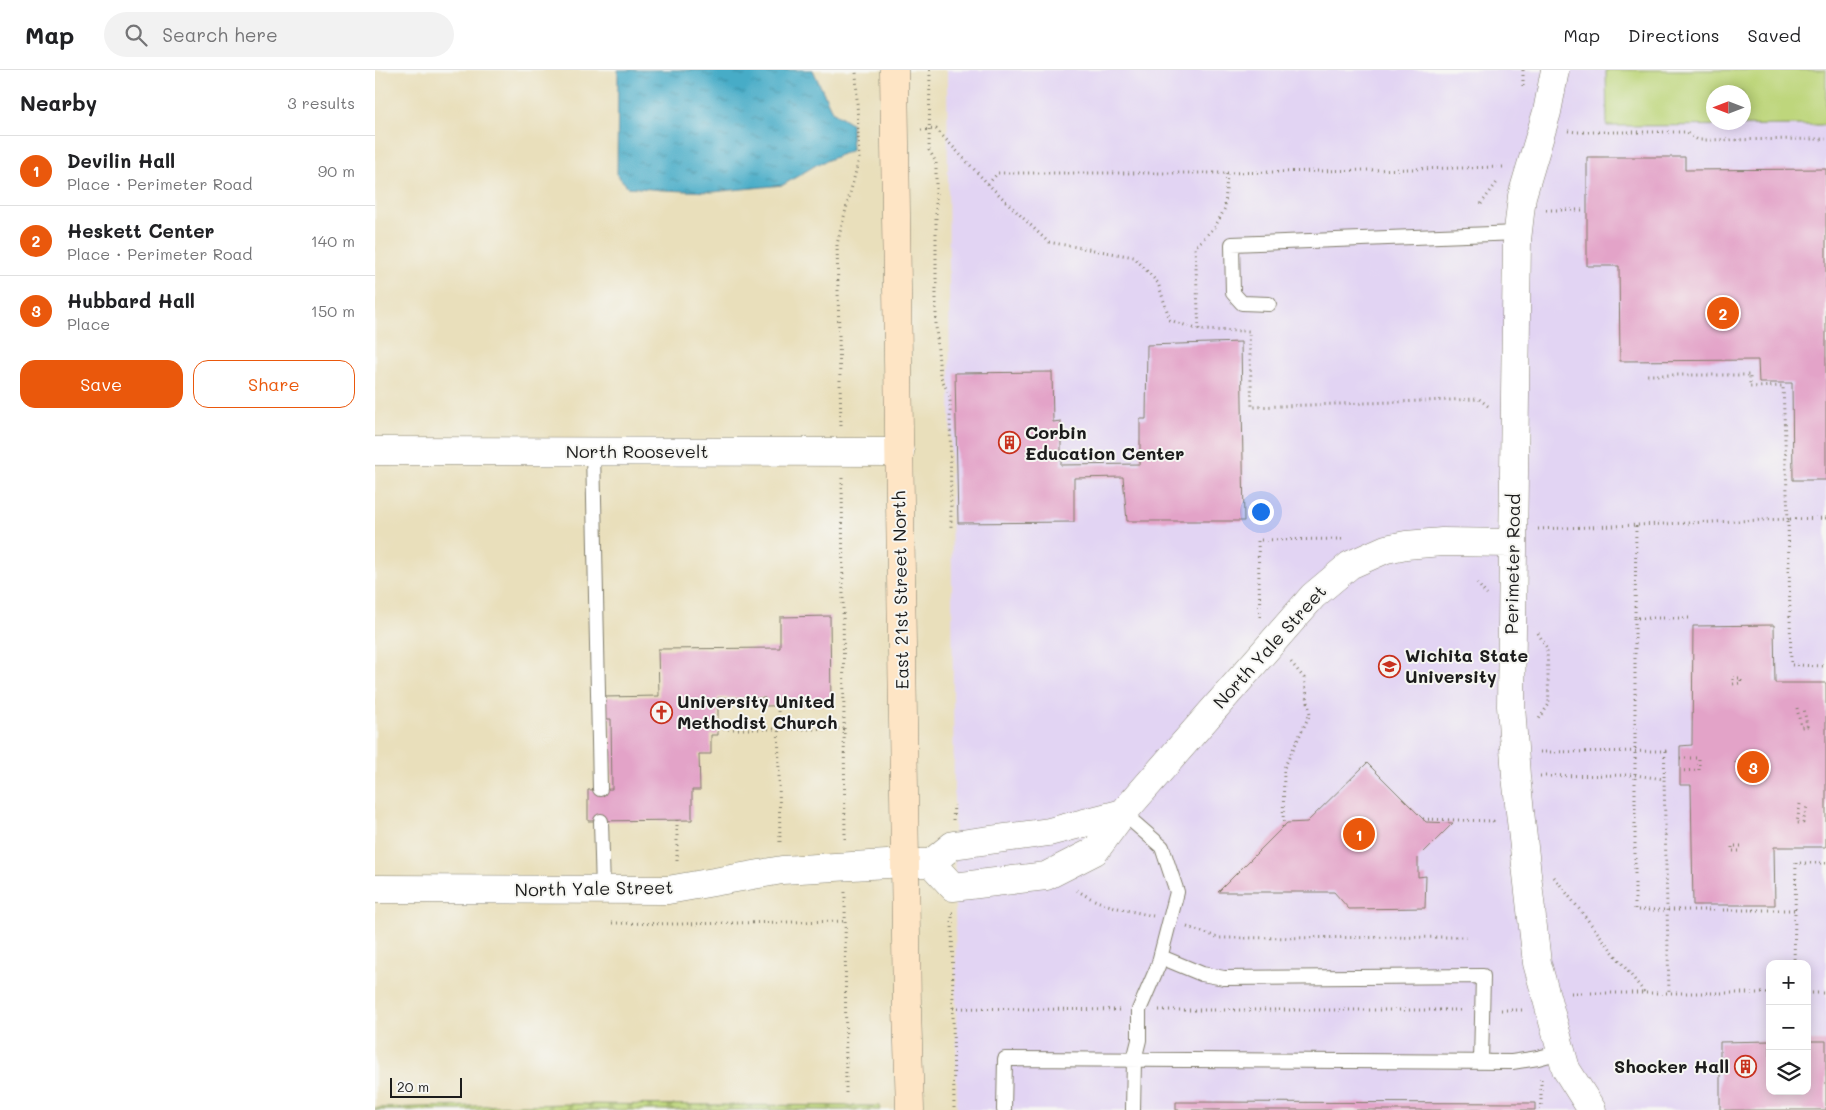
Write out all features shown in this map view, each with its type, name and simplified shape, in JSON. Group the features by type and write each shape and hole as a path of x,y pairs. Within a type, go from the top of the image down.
{"main road":[{"name":"East 21st Street North","path":"894,70 899,452 918,863 911,1110"}],"street":[{"name":"Perimeter Road","path":"1555,70 1543,126 1522,196 1518,233 1524,536 1511,706 1516,776 1537,964 1566,1069 1592,1110"},
{"name":"North Roosevelt","path":"375,451 899,452"},
{"name":"North Yale Street","path":"375,889 668,890 782,870 918,863 953,887 1046,876 1095,851 1123,813 1313,596 1350,564 1386,549 1442,542 1524,536"},
{"path":"918,863 953,845 1049,832 1123,813"}],"lane":[{"path":"1269,304 1243,303 1233,293 1232,244 1518,233"},
{"path":"593,452 600,789"},
{"path":"1123,813 1162,848 1177,892 1161,957 1139,1010 1139,1040 1135,1060 1133,1110"},
{"path":"601,821 603,890"},
{"path":"1161,957 1202,974 1224,978 1483,976 1481,1062"},
{"path":"1004,1110 1005,1059 1512,1062 1561,1052"}],"path":[{"path":"846,1094 842,452 837,244 859,160 856,70"},
{"path":"930,70 929,150 935,162 935,326 940,375 950,398 951,528"},
{"path":"1543,126 1577,132 1685,132 1698,140 1826,138"},
{"path":"895,132 935,129 1048,242 1134,258 1158,284 1171,320 1199,330 1249,331 1252,407 1479,399 1494,409"},
{"path":"988,184 998,173 1227,173 1509,167 1481,204"},
{"path":"1199,330 1195,248 1215,227 1225,208 1227,173"},
{"path":"1644,375 1750,375 1750,387 1783,386 1791,665 1826,666"},
{"path":"1524,536 1636,526 1826,518"},
{"path":"1636,526 1635,910 1796,910"},
{"path":"1283,827 1285,768 1310,714 1303,678 1291,662 1260,632 1258,540 1343,539"},
{"path":"1635,618 1689,618"},
{"path":"1534,726 1549,704 1547,648 1536,629"},
{"path":"778,706 780,848"},
{"path":"1797,708 1801,727 1807,726 1804,708"},
{"path":"718,729 844,729"},
{"path":"1535,752 1665,751 1669,993"},
{"path":"1680,758 1699,758 1699,770 1680,771"},
{"path":"1765,758 1765,767 1736,767 1736,759 1765,758"},
{"path":"1535,776 1635,775 1664,779"},
{"path":"1801,804 1797,823 1803,823 1807,806"},
{"path":"1741,846 1732,846 1732,851 1741,851"},
{"path":"1794,960 1796,863 1826,863"},
{"path":"1550,872 1645,993"},
{"path":"1075,889 1087,897 1116,908 1170,920 1220,938 1467,937"},
{"path":"954,1110 952,913 960,912"},
{"path":"612,923 679,924 845,921"},
{"path":"1565,993 1766,993"},
{"path":"1811,993 1826,993"},
{"path":"953,1008 1527,1010"},
{"path":"1541,1070 1541,1110"}],"shaded area":[{"name":"Wichita State University","path":"947,70 1826,70 1826,1110 957,1110"}],"green space":[{"path":"1606,70 1826,70 1826,125 1751,125 1751,85 1706,85 1706,126 1607,126"},
{"path":"571,1104 880,1106 880,1110 375,1110 375,1108"}],"water":[{"path":"618,70 813,70 832,111 851,123 852,150 816,165 783,185 712,192 628,187 617,175"}],"building":[{"path":"1587,157 1685,157 1685,170 1826,169 1826,480 1793,480 1792,383 1759,383 1758,360 1620,361 1619,266 1587,266"},
{"name":"Corbin Education Center","path":"1241,342 1244,521 1127,521 1123,477 1074,478 1074,522 958,523 955,373 1052,372 1053,422 1061,421 1061,465 1140,464 1140,419 1146,419 1147,345"},
{"name":"University United Methodist Church","path":"830,616 831,705 765,706 765,698 718,698 718,735 711,735 711,754 699,754 700,790 692,790 692,820 588,821 588,790 612,789 611,719 604,719 604,697 659,696 658,649 780,648 780,617"},
{"path":"1774,625 1775,683 1826,683 1826,847 1774,847 1775,905 1693,905 1691,785 1680,785 1680,746 1692,745 1693,626"},
{"path":"1367,763 1426,822 1453,823 1418,858 1418,877 1426,876 1425,908 1349,909 1334,892 1218,892 1287,823 1307,822"},
{"name":"Shocker Hall","path":"1766,1041 1766,1095 1811,1095 1811,1041 1826,1041 1826,1110 1720,1110 1720,1042"},
{"path":"1176,1102 1535,1103 1535,1110 1176,1110"}],"place":[{"name":"Heskett Center","path":"1723,313"},
{"name":"Corbin Education Center","path":"1009,443"},
{"name":"Wichita State University","path":"1389,666"},
{"name":"University United Methodist Church","path":"661,712"},
{"name":"Hubbard Hall","path":"1753,767"},
{"name":"Devilin Hall","path":"1359,834"},
{"name":"Shocker Hall","path":"1745,1067"}]}
